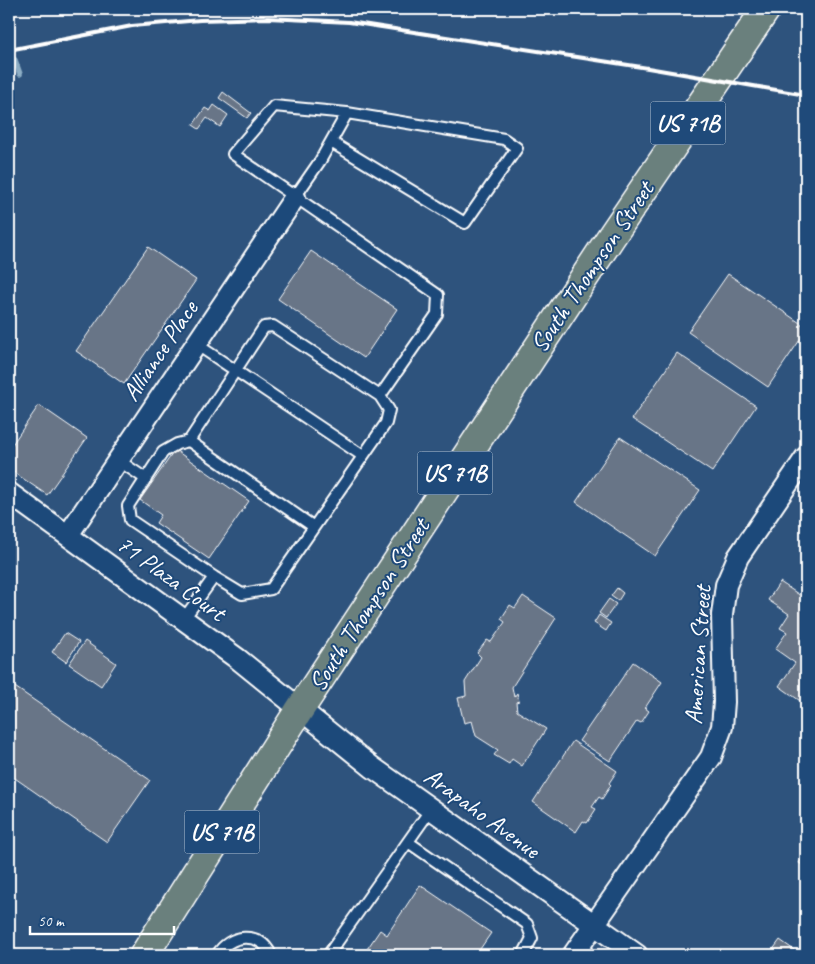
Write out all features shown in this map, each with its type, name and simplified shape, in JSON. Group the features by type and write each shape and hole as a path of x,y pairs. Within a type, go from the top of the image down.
{"highway":[{"name":"South Thompson Street","path":"144,955 300,709 611,237 766,9"}],"street":[{"name":"Alliance Place","path":"68,535 295,197"},
{"name":"American Street","path":"573,955 711,757 722,727 724,702 722,615 726,585 738,557 806,457"},
{"name":"71 Plaza Court","path":"9,493 238,659 300,709"},
{"name":"Arapaho Avenue","path":"300,709 372,767 637,955"}],"lane":[{"path":"331,142 465,223 517,148 504,139 347,112 274,106 234,154 438,295 437,314 380,396"},
{"path":"295,197 320,161 347,112"},
{"path":"273,326 380,396 389,410 386,423 271,589 242,594 130,520 128,506 163,452 177,444 189,441 264,327 273,326"},
{"path":"196,344 363,456"},
{"path":"189,441 314,527"},
{"path":"118,460 146,479"},
{"path":"183,620 214,577"},
{"path":"328,955 431,809"},
{"path":"408,842 527,924 532,938 523,955"},
{"path":"217,955 221,948 229,941 247,938 256,940 264,945 271,955"}],"building":[{"path":"223,92 251,113 247,118 219,98"},
{"path":"214,105 228,115 220,127 207,118 199,129 193,125 205,108 210,111"},
{"path":"148,247 196,280 124,384 76,351"},
{"path":"311,251 397,309 364,358 278,299"},
{"path":"728,274 806,327 806,331 768,387 688,332"},
{"path":"677,353 756,406 712,472 632,419"},
{"path":"39,405 87,438 47,495 9,469 9,449"},
{"path":"620,437 700,490 655,556 576,502"},
{"path":"175,450 249,501 209,559 156,523 161,515 140,500"},
{"path":"780,582 801,596 806,589 806,705 779,686 795,663 775,649 787,632 780,628 789,614 768,600"},
{"path":"617,588 623,593 618,601 611,596"},
{"path":"523,596 556,618 512,687 514,697 517,693 519,701 516,702 517,711 546,729 522,766 512,759 509,764 494,755 498,750 476,736 472,721 464,723 458,698 466,696 465,682 481,657 477,653 487,640 491,642 505,622 501,619 510,605 515,608"},
{"path":"609,599 616,604 606,618 599,613"},
{"path":"599,615 611,623 606,631 594,623"},
{"path":"65,633 79,642 66,662 52,652"},
{"path":"85,641 116,663 101,686 69,664"},
{"path":"633,662 662,682 645,708 649,711 641,723 637,721 610,761 579,741"},
{"path":"9,683 150,780 107,842 9,774"},
{"path":"573,741 617,771 602,799 599,797 592,807 596,809 587,823 583,821 576,832 533,802"},
{"path":"803,857 806,859 806,867 799,863"},
{"path":"420,885 491,933 476,955 363,955 380,930 387,935"},
{"path":"780,940 801,955 769,955"}],"waterway":[{"path":"9,39 10,43"},
{"path":"15,60 20,74"}],"railway":[{"path":"9,50 132,26 200,20 268,18 349,22 648,68 806,95"}]}
